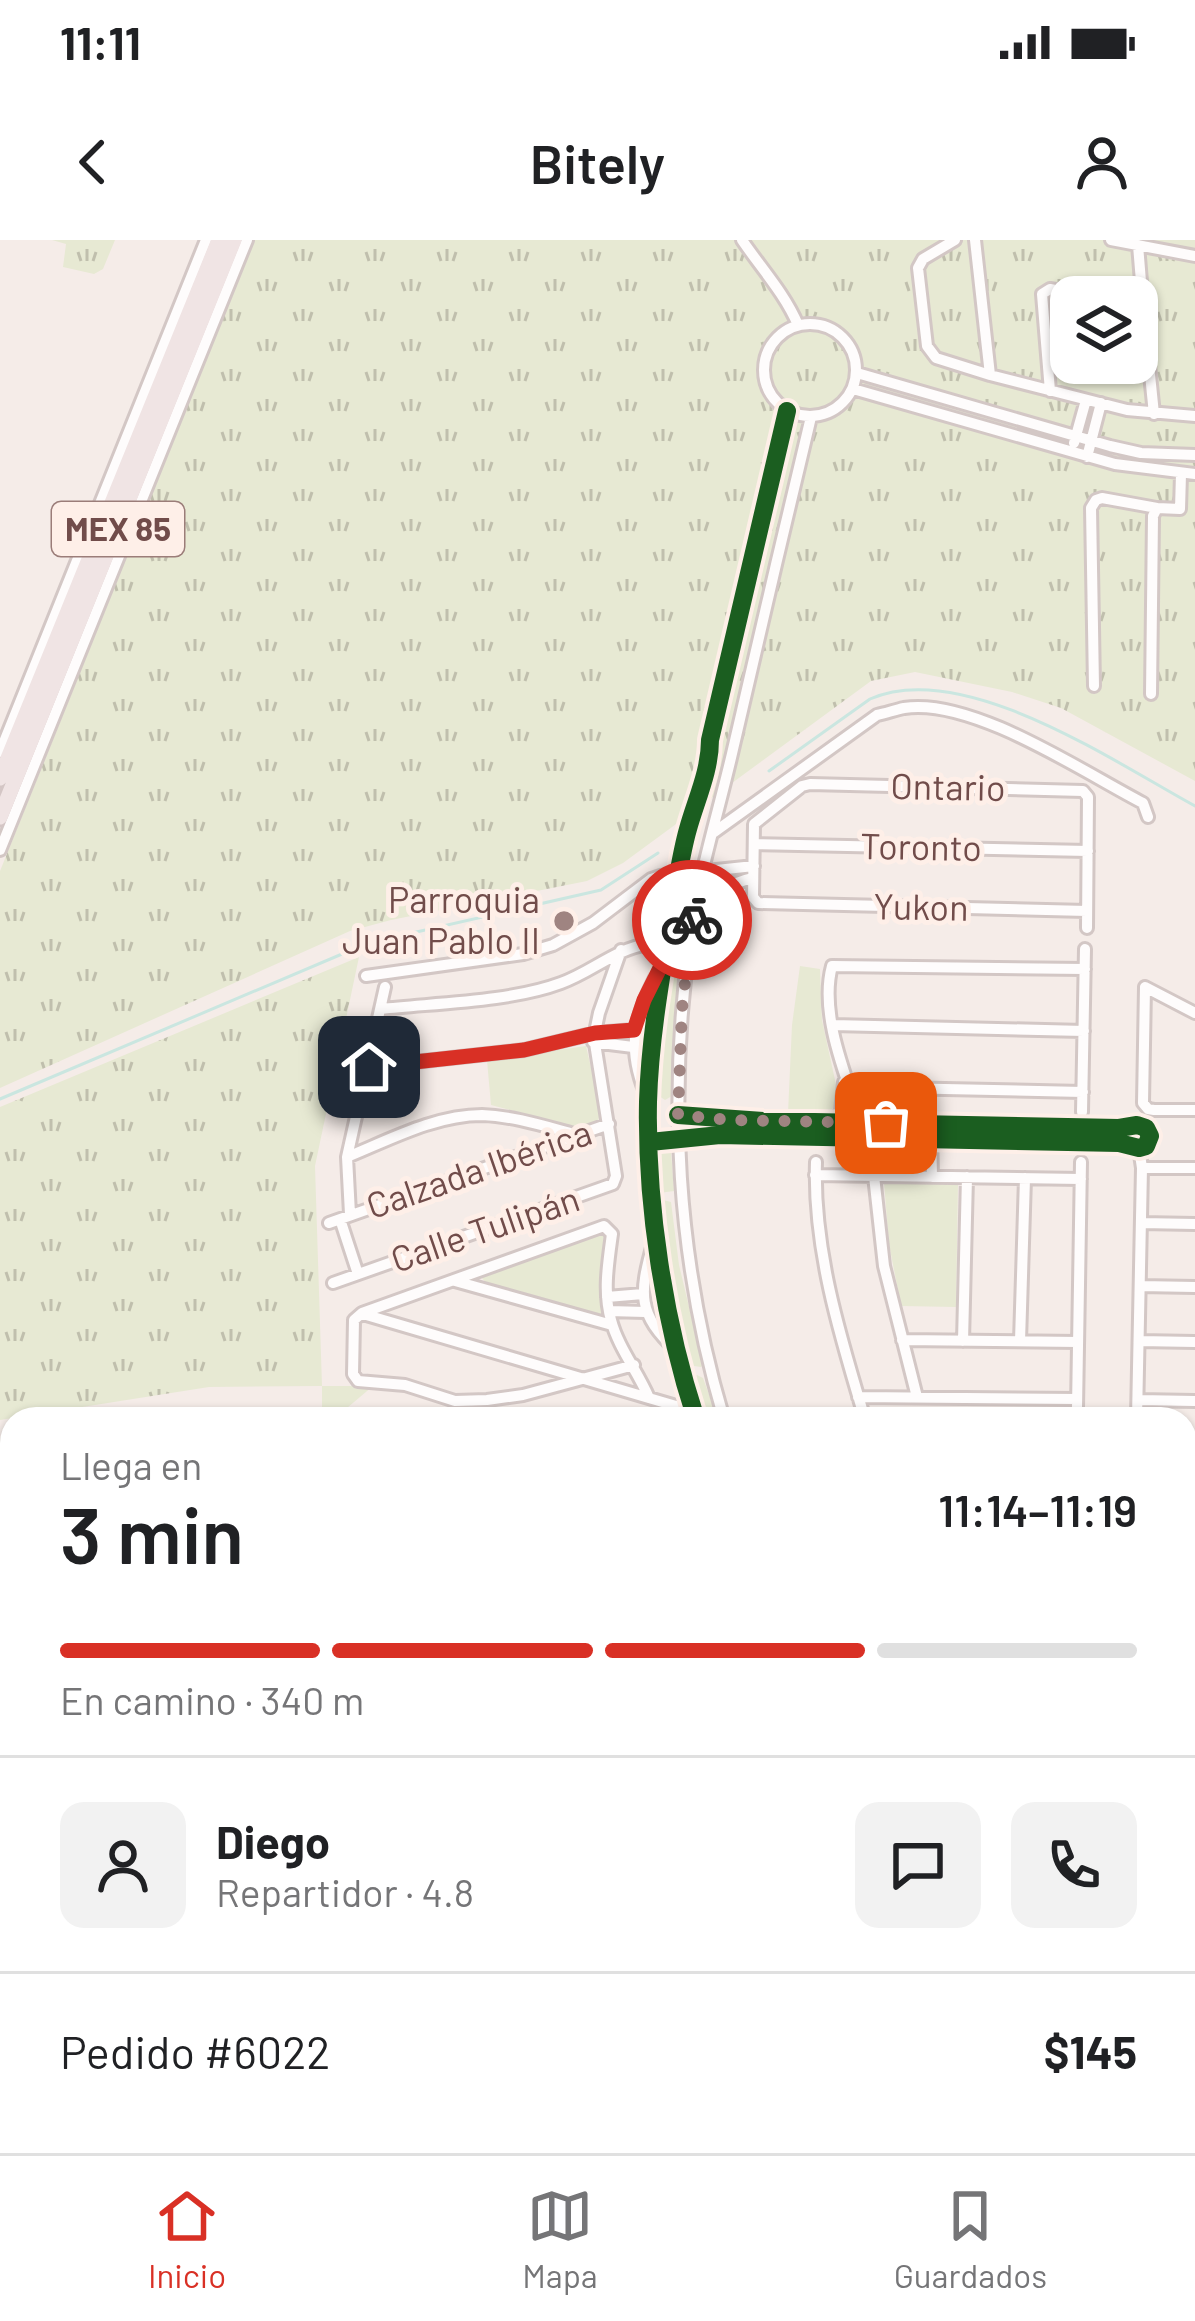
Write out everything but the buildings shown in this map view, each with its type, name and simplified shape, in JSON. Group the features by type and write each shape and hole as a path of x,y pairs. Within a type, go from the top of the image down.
{"highway":[{"name":"MEX 85","path":"0,778 219,240"},
{"name":"MEX 85","path":"0,817 235,240"},
{"path":"158,361 158,389"},
{"path":"82,549 83,572"},
{"path":"77,630 95,612"}],"street":[{"path":"0,752 206,240"},
{"path":"0,850 247,240"},
{"path":"742,240 785,298 798,325"},
{"path":"955,240 919,263 927,346 936,358 1101,404 1195,416"},
{"path":"975,240 990,375"},
{"path":"1111,240 1195,256"},
{"path":"1138,245 1139,276"},
{"path":"1049,391 1042,294 1050,289"},
{"path":"809,323 828,327 844,338 854,354 857,373 843,403 811,417 787,411 773,399 765,383 765,356 775,339 809,323"},
{"path":"857,373 1091,441 1141,453 1195,455"},
{"path":"1150,384 1154,413"},
{"path":"853,388 1087,457 1188,474 1180,509"},
{"path":"1071,452 1086,400"},
{"path":"1087,457 1101,404"},
{"path":"720,1407 687,1260 650,1142 648,1102 663,962 679,872 787,411"},
{"path":"679,1353 645,1312 643,1294 679,1139 682,1009 693,919 811,417"},
{"path":"1094,686 1091,508 1102,498 1195,510"},
{"path":"1151,694 1153,516 1157,508"},
{"path":"740,616 762,623"},
{"path":"713,833 877,716 908,707 940,709 1003,728 1143,803 1148,817"},
{"path":"706,770 727,774"},
{"name":"Ontario","path":"754,844 757,820 810,784 1080,790 1088,797 1088,851"},
{"path":"753,872 754,844"},
{"name":"Toronto","path":"754,844 1088,851"},
{"path":"1087,928 1088,851"},
{"path":"366,976 553,945 593,923 651,879 705,869 753,872"},
{"path":"693,919 723,889 753,872"},
{"name":"Yukon","path":"753,872 756,902 1087,910"},
{"path":"671,918 683,914 693,919"},
{"path":"381,1009 536,990 564,982 621,950 648,944"},
{"path":"1082,1112 1085,949"},
{"path":"610,1124 591,1038 621,950"},
{"path":"648,1102 639,1080 634,1030 663,962"},
{"path":"861,1122 846,1085 832,1025 830,968 835,964 1084,969"},
{"name":"Calzada Ibérica","path":"339,1218 347,1157 385,987"},
{"path":"1142,1126 1150,1107 1145,987 1195,1012"},
{"path":"832,1025 1084,1031"},
{"path":"369,1067 524,1050 634,1030"},
{"path":"591,1038 633,1047"},
{"path":"833,1122 841,1111 846,1085"},
{"path":"846,1085 1083,1092"},
{"path":"648,1102 730,1120 1142,1126"},
{"path":"1150,1107 1195,1110"},
{"path":"347,1157 431,1124 482,1115 575,1135"},
{"name":"Calzada Ibérica","path":"339,1218 610,1124"},
{"name":"Calle Tulipán","path":"333,1283 613,1184 610,1124"},
{"path":"912,1124 912,1176"},
{"path":"931,1124 932,1177"},
{"path":"1138,1407 1141,1223 1148,1168 1143,1147 1150,1136 1142,1126"},
{"path":"650,1142 720,1135 1143,1147"},
{"path":"858,1396 1077,1403 1081,1162"},
{"path":"861,1407 828,1278 816,1168 874,1176 1081,1179"},
{"path":"1148,1168 1195,1168"},
{"path":"874,1176 884,1265 917,1397"},
{"path":"963,1341 967,1178"},
{"path":"1020,1341 1025,1178"},
{"name":"Calle Tulipán","path":"339,1218 358,1274"},
{"path":"1141,1223 1195,1224"},
{"path":"634,1365 523,1395 455,1401 405,1385 362,1383 354,1378 354,1320 362,1313 604,1226 612,1234 608,1304 612,1325 634,1365 649,1398"},
{"path":"654,1239 692,1407"},
{"path":"452,1280 612,1325"},
{"path":"1140,1286 1195,1287"},
{"path":"608,1304 643,1294"},
{"path":"608,1304 645,1312"},
{"path":"362,1313 676,1406"},
{"path":"902,1340 1078,1342"},
{"path":"1138,1341 1195,1342"},
{"path":"685,1386 695,1374 712,1378"},
{"path":"1138,1400 1195,1401"}],"green space":[{"path":"52,240 115,240 103,269 94,274 63,267 66,244"},
{"path":"254,240 1195,240 1195,781 1061,708 1012,692 915,672 871,681 623,863 587,881 350,931 0,1088 0,871"},
{"path":"681,916 686,921 672,1096 665,1100 659,1096 662,1003 674,922"},
{"path":"359,957 315,1166 322,1386 209,1387 82,1407 0,1407 0,1107"},
{"path":"800,966 820,969 822,1020 838,1094 831,1113 788,1113"},
{"path":"586,1046 601,1111 598,1121 580,1128 491,1105 487,1060"},
{"path":"671,1152 674,1191 659,1193 658,1153"},
{"path":"884,1183 958,1184 956,1307 901,1306"},
{"path":"663,1200 671,1202 701,1367 689,1369 679,1328 664,1245"},
{"path":"600,1229 607,1236 601,1276 604,1315 598,1318 482,1278 483,1273"},
{"path":"692,1377 703,1378 714,1407 700,1407"},
{"path":"322,1386 373,1386 348,1407 322,1407"}],"waterway":[{"path":"769,771 870,699 907,690 949,692 1037,721 1195,806"},
{"path":"0,1099 368,943 601,890 658,853"}],"cycle path":[{"path":"693,1407 666,1303 654,1222 648,1141 652,1049 682,853 705,774 787,411"},
{"path":"650,1142 720,1135 1119,1143 1139,1148 1146,1146 1150,1136 1137,1125 763,1121 678,1115"}],"way so far":[{"path":"692,920 682,1009 678,1115 886,1123"}],"place":[{"name":"Parroquia Juan Pablo II","path":"564,921"}],"route":[{"path":"369,1067 524,1050 595,1033 634,1030 663,962 671,918 683,914 692,920"}]}
